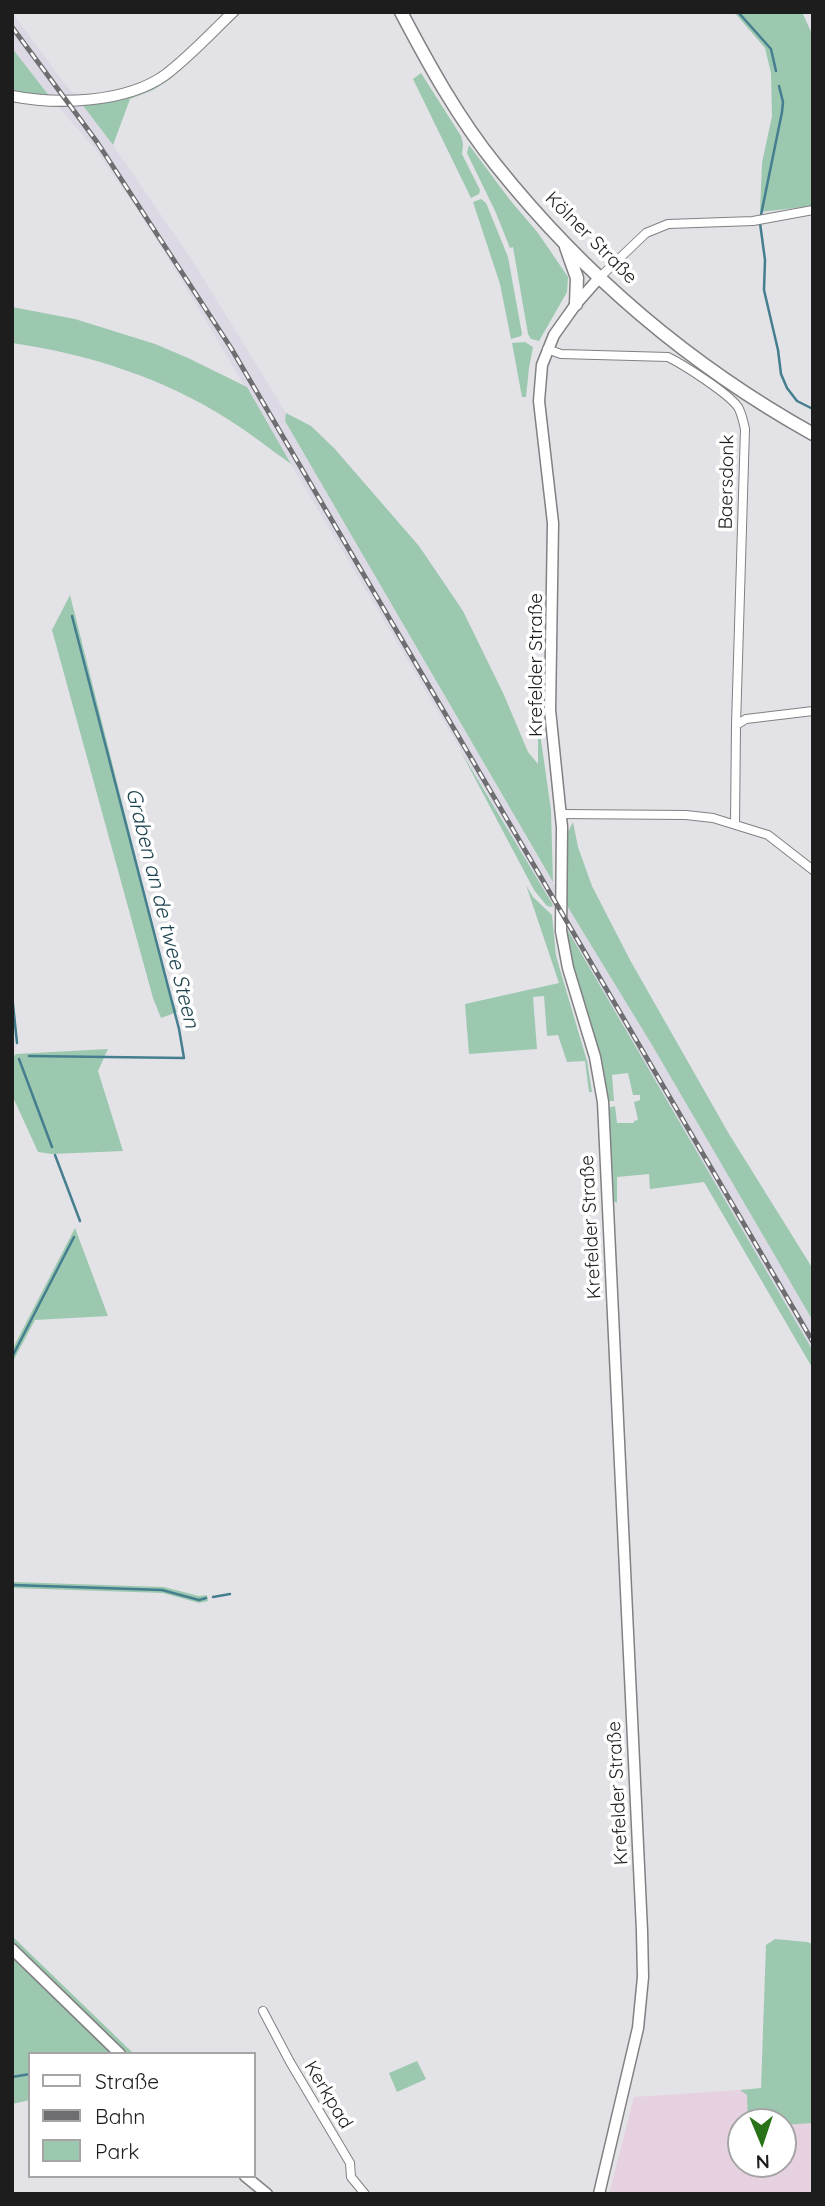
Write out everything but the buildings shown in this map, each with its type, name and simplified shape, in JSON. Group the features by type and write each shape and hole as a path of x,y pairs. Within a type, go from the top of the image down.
{"main road":[{"name":"Kölner Straße","path":"401,12 433,71 496,165 599,278 673,342 750,396 813,434"},
{"path":"563,240 577,278 576,303"},
{"name":"Krefelder Straße","path":"599,278 576,303 547,349 540,376 539,401 553,523 550,710 561,814 563,944 573,987 595,1056 603,1102 642,1931 643,1977 638,2028 599,2194"},
{"path":"12,1949 118,2052"},
{"path":"247,2178 267,2194"}],"street":[{"path":"12,96 46,101 72,101 104,97 141,87 166,74 233,12"},
{"path":"599,278 646,233 668,223 753,221 813,211"},
{"name":"Baersdonk","path":"547,349 561,354 668,357 736,403 742,414 745,429 734,824"},
{"path":"736,725 746,719 813,711"},
{"path":"561,814 713,818 768,835 813,870"},
{"name":"Kerkpad","path":"263,2011 290,2063 350,2163 351,2177 365,2194"}],"shaded area":[{"path":"12,12 58,75 72,92 76,93 194,263 286,413 285,421 543,866 652,1045 813,1321 813,1351 553,905 176,271 95,149 12,48"},
{"path":"740,2090 747,2094 748,2108 727,2108 727,2178 797,2178 797,2124 813,2123 813,2194 609,2194 634,2097"}],"green space":[{"path":"237,12 242,12 169,80 130,99 113,145 81,103 151,86"},
{"path":"734,12 802,12 813,36 813,206 760,212 762,163 772,116 771,73 765,48"},
{"path":"12,48 50,97 12,92"},
{"path":"421,73 461,136 462,154 480,190 479,194 471,198 413,79"},
{"path":"469,145 538,233 568,277 567,292 539,341 531,339 528,334 513,247 510,248 467,153"},
{"path":"481,199 486,203 508,257 522,334 511,339 500,284 473,202"},
{"path":"12,307 75,319 155,344 247,387 291,464 229,420 152,380 97,361 12,343"},
{"path":"525,342 533,347 526,397 522,397 512,343"},
{"path":"286,413 311,426 334,448 419,546 463,611 528,752 538,764 538,719 551,810 553,882 285,421"},
{"path":"70,595 177,1012 161,1018 153,998 52,630"},
{"path":"460,750 552,907 547,906 534,890"},
{"path":"573,822 578,847 592,886 630,960 729,1134 813,1269 813,1321 652,1045 566,904 568,832"},
{"path":"526,885 533,897 552,915 556,956 587,1061 592,1092 589,1092 585,1061 567,1062 558,1035 547,1036 544,996 533,997 537,1049 469,1054 465,1004 559,983"},
{"path":"567,929 813,1351 813,1369 704,1182 650,1189 649,1174 617,1177 617,1203 614,1201 608,1108 615,1106 617,1123 634,1123 638,1120 634,1102 640,1100 640,1095 633,1095 628,1073 612,1075 614,1101 608,1101 575,972"},
{"path":"108,1049 98,1071 123,1151 52,1154 38,1152 12,1095 12,1058 16,1054"},
{"path":"75,1228 108,1316 35,1320 12,1363 12,1350"},
{"path":"12,1582 164,1587 199,1596 207,1595 208,1601 199,1603 163,1593 12,1588"},
{"path":"12,1936 132,2052 125,2052 12,1944"},
{"path":"775,1939 813,1944 813,2123 797,2124 797,2108 747,2108 747,2095 740,2090 761,2088 766,1945"},
{"path":"12,1956 113,2052 28,2052 28,2100 12,2104"},
{"path":"417,2061 426,2079 397,2092 389,2073"}],"waterway":[{"path":"738,12 771,49 776,71"},
{"path":"761,215 782,112 783,102 779,86"},
{"path":"760,223 765,260 764,290 781,374 797,401 813,409"},
{"name":"Graben an de twee Steen","path":"29,1056 184,1058 179,1029 72,616"},
{"path":"12,995 17,1043"},
{"name":"Graben an de twee Steen","path":"19,1059 52,1147"},
{"name":"Graben an de twee Steen","path":"55,1155 80,1221"},
{"name":"Graben an de twee Steen","path":"12,1357 74,1237"},
{"path":"12,1585 162,1590 199,1600 206,1598"},
{"path":"213,1597 230,1594"},
{"path":"12,2077 28,2074"}],"railway":[{"path":"12,27 97,142 231,348 813,1342"}]}
